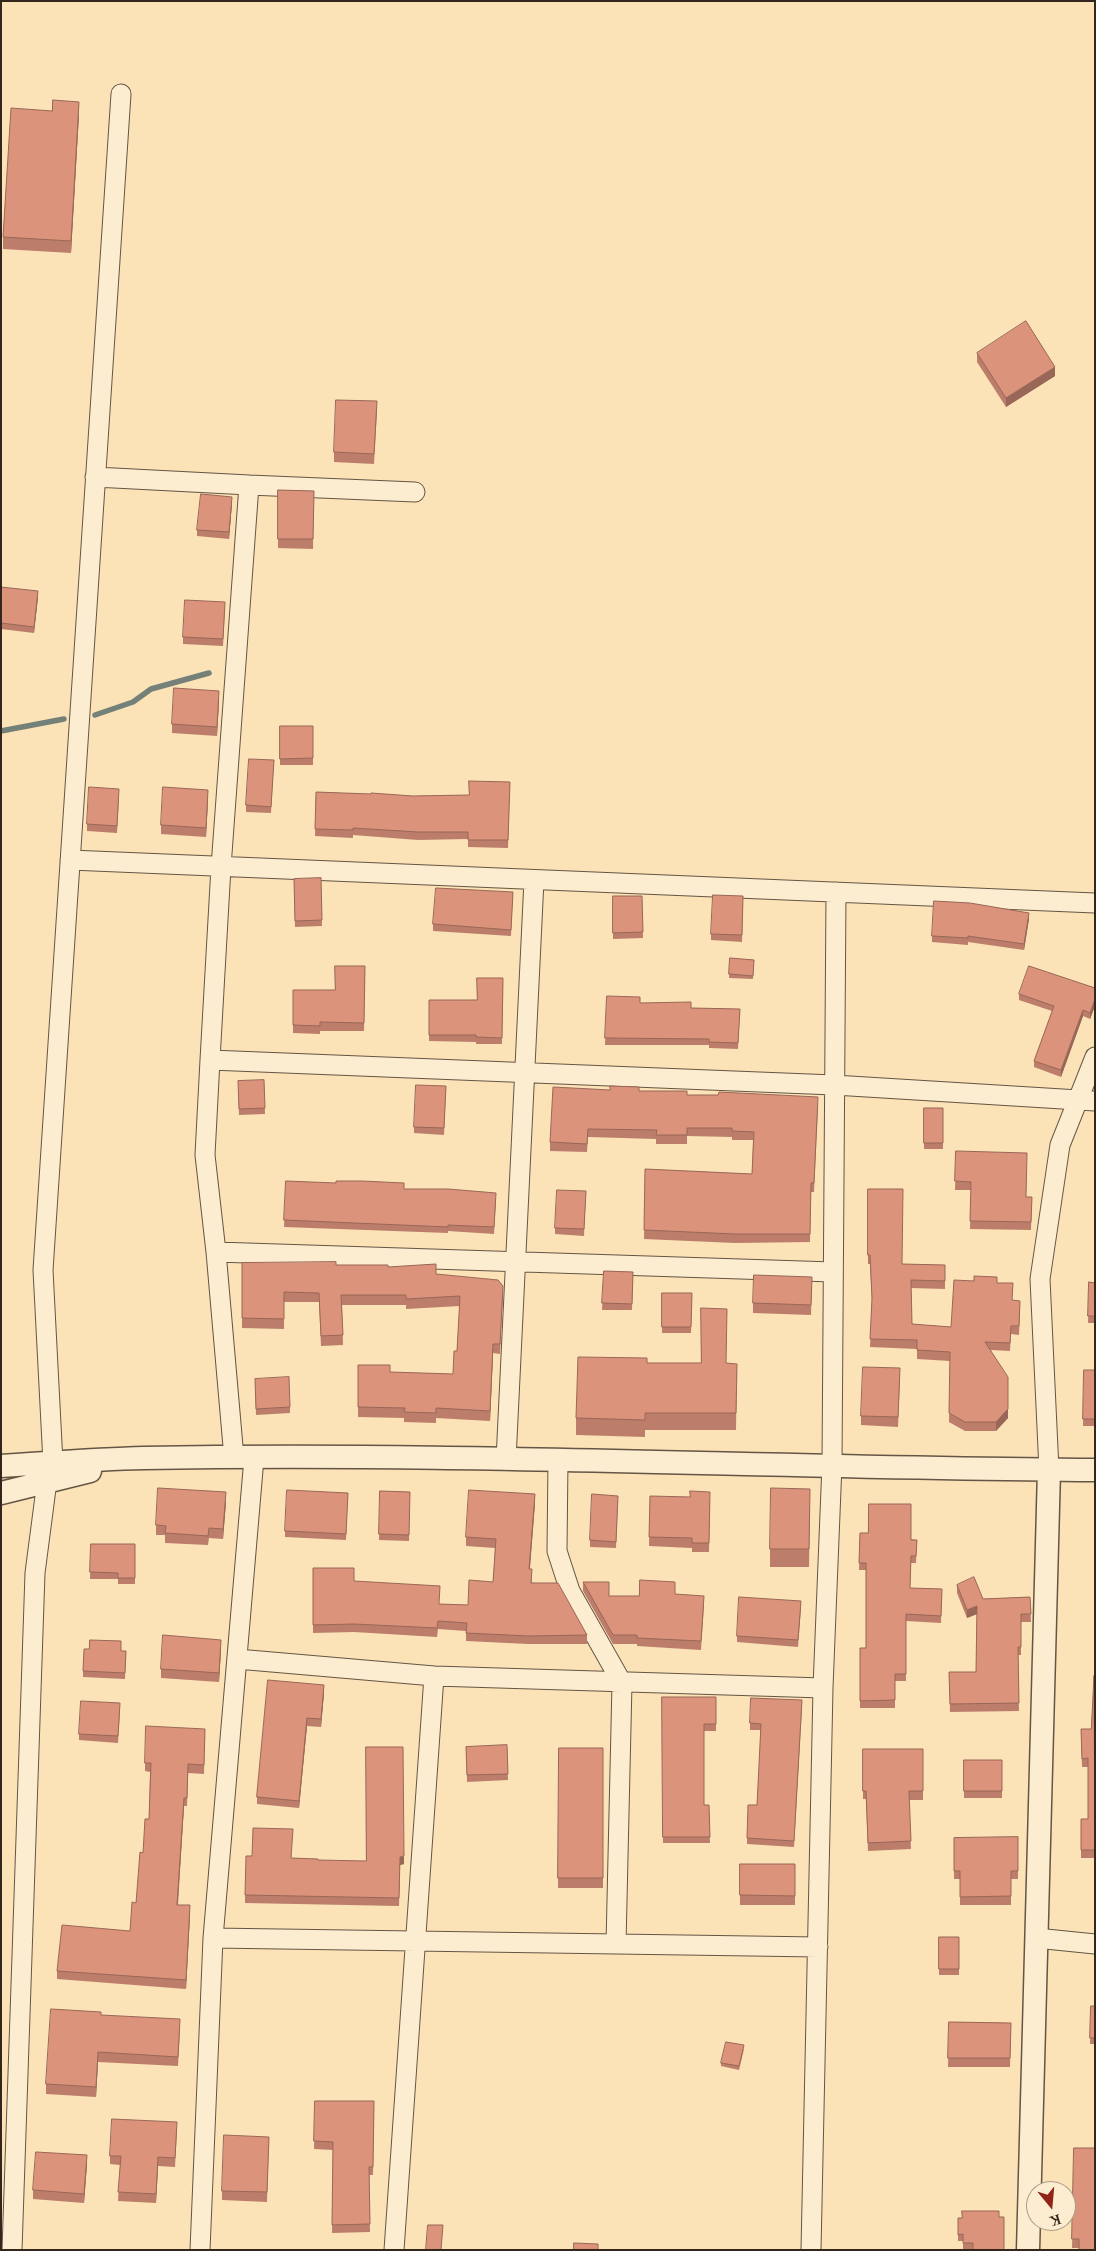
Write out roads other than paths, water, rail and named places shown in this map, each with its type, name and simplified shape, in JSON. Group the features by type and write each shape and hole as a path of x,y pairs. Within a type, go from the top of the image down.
{"street":[{"path":"12,2250 35,1574 50,1472 42,1270 121,94"},
{"path":"95,477 414,492"},
{"path":"200,2250 213,1938 236,1659 244,1458 205,1155 221,867 249,485"},
{"path":"70,860 1095,903"},
{"path":"506,1460 534,880"},
{"path":"811,2250 823,1688 832,1464 836,892"},
{"path":"1028,2250 1049,1470 1040,1279 1060,1145 1086,1101 1095,1057"},
{"path":"210,1060 834,1085 1086,1101"},
{"path":"216,1252 833,1272"},
{"path":"1,1493 50,1472 142,1458 558,1460 1095,1470"},
{"path":"558,1460 557,1551 570,1591 622,1683 616,1944"},
{"path":"1,1466 50,1472"},
{"path":"236,1659 434,1676 823,1688"},
{"path":"394,2250 434,1676"},
{"path":"213,1938 818,1947"},
{"path":"1036,1938 1095,1944"}],"waterway":[{"path":"95,715 133,702 151,689 209,673"},
{"path":"1,731 64,719"}]}
